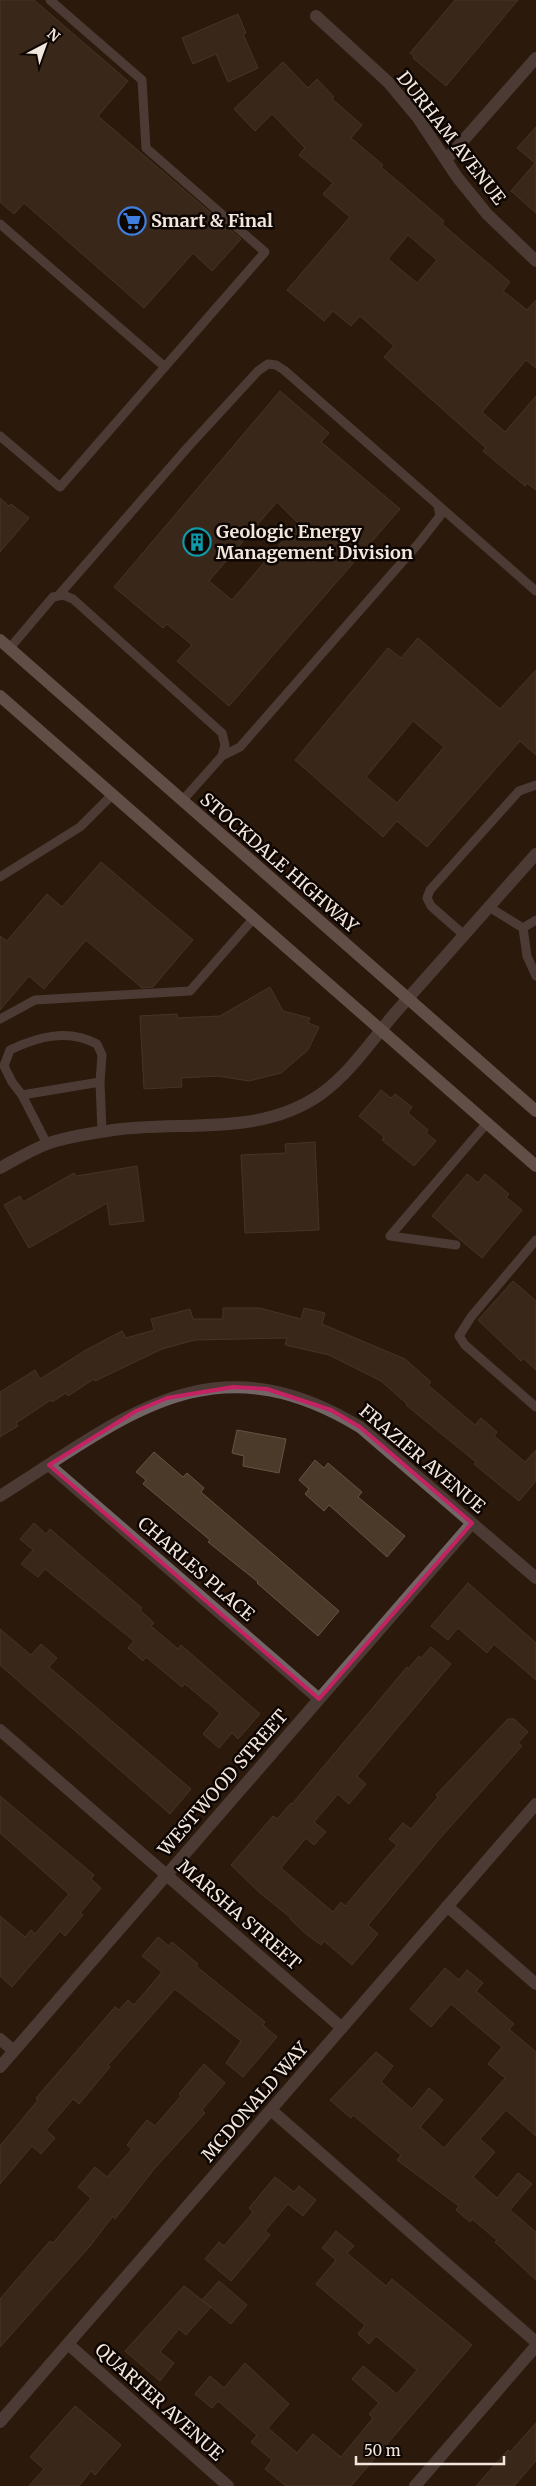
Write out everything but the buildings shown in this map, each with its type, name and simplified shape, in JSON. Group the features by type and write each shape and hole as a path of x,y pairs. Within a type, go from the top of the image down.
{"main road":[{"name":"STOCKDALE HIGHWAY","path":"5,644 536,1111"},
{"path":"0,696 536,1166"}],"street":[{"name":"DURHAM AVENUE","path":"316,16 388,82 418,118 446,160 487,214 536,261"},
{"path":"446,160 536,58"},
{"path":"0,1168 47,1144 102,1132 237,1124 268,1118 295,1108 319,1095 338,1080 407,998 536,854"},
{"name":"FRAZIER AVENUE","path":"0,1496 136,1411 167,1398 200,1390 234,1387 267,1389 296,1396 331,1410 360,1427 536,1578"},
{"name":"CHARLES PLACE","path":"49,1465 319,1699"},
{"name":"WESTWOOD STREET","path":"0,2067 472,1523"},
{"name":"MARSHA STREET","path":"0,1730 342,2028"},
{"name":"MCDONALD WAY","path":"0,2422 536,1804"},
{"path":"448,1906 536,1984"},
{"path":"0,2039 14,2051"},
{"path":"271,2110 536,2342"},
{"name":"QUARTER AVENUE","path":"68,2344 228,2486"},
{"path":"415,2486 536,2346"}],"lane":[{"path":"0,436 60,487 265,252 146,148 142,80 50,0"},
{"path":"1,227 165,367"},
{"path":"58,596 188,447 258,371 268,364 276,365 284,370 536,591"},
{"path":"182,800 222,756 240,747 418,544 440,516 438,505"},
{"path":"5,644 53,597 63,595 73,599 222,734 225,745 222,756"},
{"path":"464,935 431,906 428,898 430,890 519,791 536,785"},
{"path":"0,877 80,827 112,795"},
{"path":"489,907 523,928"},
{"path":"0,1019 35,1000 190,991 254,918"},
{"path":"523,928 536,920"},
{"path":"523,928 527,956 536,976"},
{"path":"47,1144 22,1095 2,1067 10,1050 30,1040 52,1036 81,1036 97,1044 102,1055 100,1082 102,1132"},
{"path":"22,1095 100,1082"},
{"path":"456,1245 390,1236 487,1123"},
{"path":"535,1245 462,1329 459,1336 465,1345 536,1407"}],"highlighted area":[{"path":"233,1387 267,1389 331,1410 360,1427 472,1523 319,1699 49,1465 136,1411 167,1398"}],"place":[{"name":"Smart & Final","path":"132,221"},
{"name":"Geologic Energy Management Division","path":"197,542"}]}
